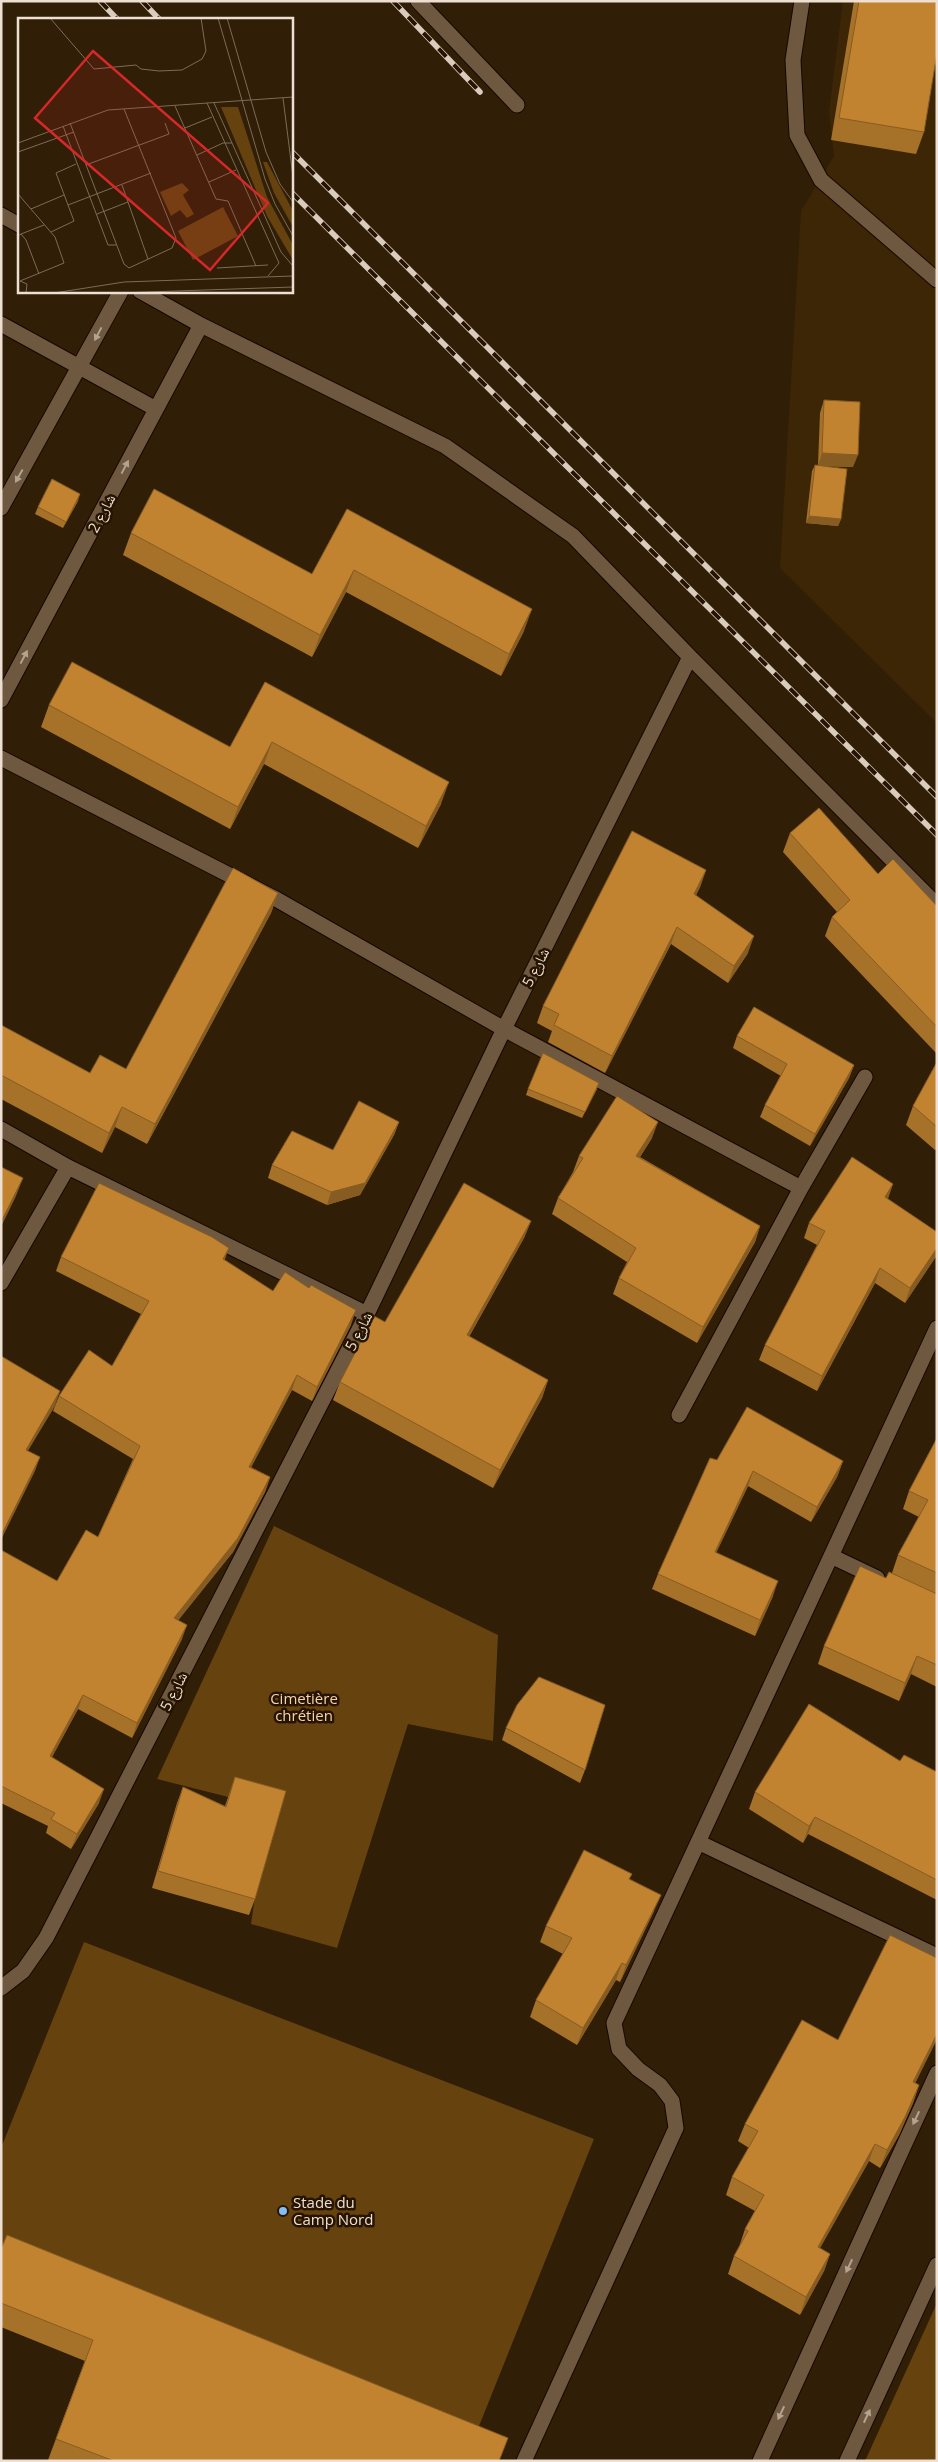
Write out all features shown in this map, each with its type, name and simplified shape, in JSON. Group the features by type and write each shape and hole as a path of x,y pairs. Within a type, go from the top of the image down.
{"street":[{"path":"418,1 517,105"},
{"path":"802,1 792,60 797,135 821,180 937,280"},
{"path":"1,215 18,224"},
{"path":"1,508 120,292"},
{"path":"142,292 201,325 445,446 572,536 937,905"},
{"path":"1,324 156,409"},
{"name":"شارع 2","path":"1,700 201,325"},
{"name":"شارع 5","path":"1,1988 23,1971 46,1938 367,1314 504,1029 690,657"},
{"path":"1,758 276,899 504,1029 801,1188"},
{"path":"679,1415 801,1188 865,1077"},
{"path":"1,1129 68,1167 367,1314"},
{"path":"1,1283 68,1167"},
{"path":"524,2461 676,2128 672,2101 660,2085 638,2069 619,2050 614,2023 937,1328"},
{"path":"831,1556 892,1585"},
{"path":"698,1842 937,1956"},
{"path":"760,2461 937,2073"},
{"path":"847,2461 937,2265"}],"shaded area":[{"path":"843,1 937,1 937,723 780,568 801,211 834,156 829,112"}],"green space":[{"name":"Cimetière chrétien","path":"274,1526 498,1635 493,1741 408,1724 337,1948 251,1924 268,1807 157,1779"},
{"name":"Stade du Camp Nord","path":"84,1942 594,2139 467,2456 1,2275 1,2148"},
{"path":"937,2303 937,2461 865,2461"}],"building":[{"path":"859,1 937,1 937,53 924,132 839,118"},
{"path":"824,400 860,402 858,455 822,453"},
{"path":"815,465 847,469 841,519 809,516"},
{"path":"52,479 80,494 66,522 38,507"},
{"path":"154,489 312,574 347,509 532,609 509,654 354,570 320,635 131,533"},
{"path":"72,662 230,747 265,682 449,782 426,826 272,742 238,807 49,705"},
{"path":"819,808 878,874 893,859 937,906 937,1027 832,917 850,900 790,833"},
{"path":"632,831 706,870 694,894 754,936 734,966 677,927 612,1056 554,1025 559,1014 543,1006"},
{"path":"233,868 278,893 155,1124 122,1107 109,1133 1,1075 1,1025 90,1073 100,1055 126,1069"},
{"path":"754,1007 854,1065 815,1134 765,1105 787,1064 737,1036"},
{"path":"543,1053 599,1083 585,1112 528,1089"},
{"path":"937,1062 937,1127 913,1106"},
{"path":"617,1096 658,1122 636,1156 760,1226 703,1327 619,1278 636,1248 558,1198 583,1158 579,1156"},
{"path":"359,1101 399,1122 365,1183 331,1192 272,1165 292,1131 333,1150"},
{"path":"852,1157 893,1184 885,1197 937,1232 937,1248 910,1288 880,1268 822,1376 765,1345 825,1231 809,1223"},
{"path":"1,1167 23,1178 1,1222"},
{"path":"99,1183 212,1237 229,1248 223,1259 273,1291 285,1272 309,1288 311,1285 356,1310 317,1387 297,1375 249,1467 270,1477 238,1538 174,1618 187,1625 137,1723 83,1695 50,1756 104,1789 77,1834 51,1819 55,1813 1,1786 1,1550 57,1581 86,1530 98,1537 140,1446 59,1396 89,1350 112,1366 149,1301 61,1257"},
{"path":"464,1183 531,1221 467,1335 548,1380 500,1470 340,1382 374,1316 385,1322"},
{"path":"1,1356 60,1391 26,1450 40,1457 1,1536"},
{"path":"747,1407 843,1461 817,1507 753,1471 715,1552 778,1581 760,1620 658,1574 710,1458 717,1460"},
{"path":"937,1438 937,1573 898,1555 928,1500 909,1491"},
{"path":"860,1566 886,1578 889,1572 937,1594 937,1665 917,1656 905,1683 824,1646"},
{"path":"539,1677 605,1705 585,1770 506,1728 517,1705"},
{"path":"809,1704 900,1761 904,1755 937,1772 937,1880 815,1817 809,1826 755,1792"},
{"path":"235,1777 286,1791 255,1899 158,1871 183,1787 226,1807"},
{"path":"584,1850 632,1874 629,1879 661,1895 626,1965 622,1963 583,2028 536,2000 572,1938 546,1926"},
{"path":"890,1935 937,1958 937,2034 913,2082 919,2085 905,2117 887,2150 875,2144 818,2247 830,2254 806,2297 734,2256 748,2231 745,2229 764,2195 732,2177 758,2131 745,2124 802,2020 838,2040"},
{"path":"7,2235 508,2438 499,2461 114,2461 56,2439 93,2340 1,2303 1,2249"}],"railway":[{"path":"100,1 116,18"},
{"path":"142,1 158,18"},
{"path":"393,1 480,92"},
{"path":"292,152 937,797"},
{"path":"292,193 937,835"}],"place":[{"name":"Stade du Camp Nord","path":"283,2211"}]}
